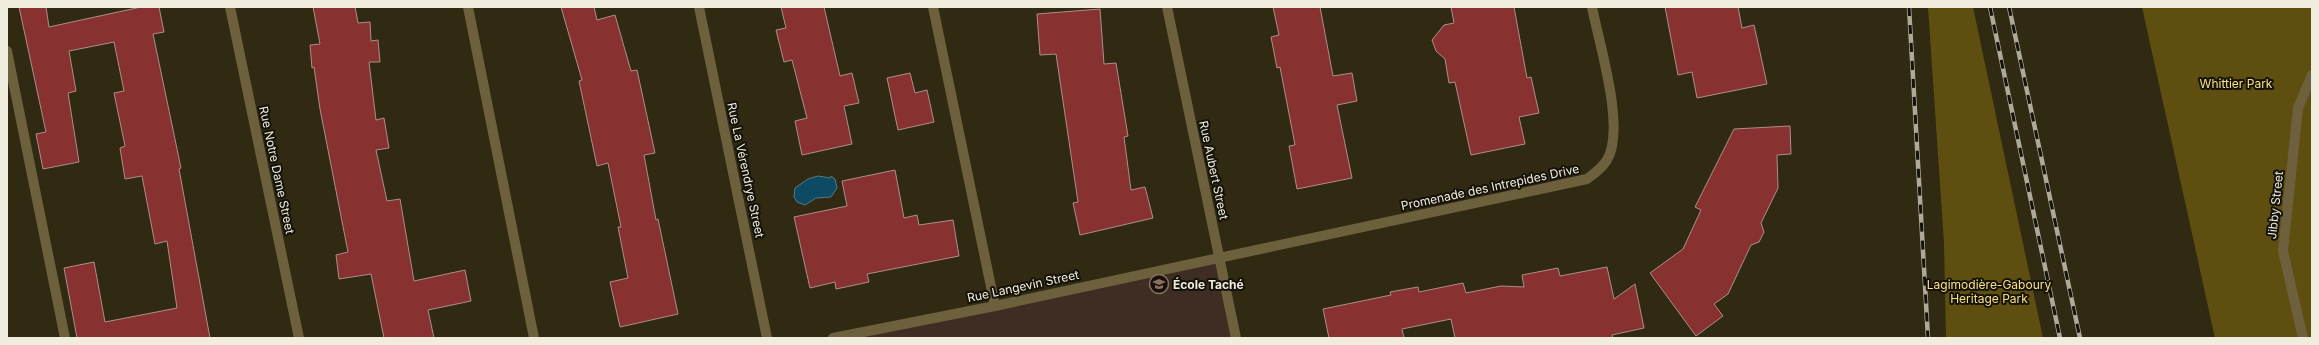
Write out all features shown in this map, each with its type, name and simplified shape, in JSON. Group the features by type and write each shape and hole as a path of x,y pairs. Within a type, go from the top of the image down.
{"street":[{"name":"Rue Notre Dame Street","path":"230,7 299,338"},
{"path":"468,7 534,338"},
{"name":"Rue La Vérendrye Street","path":"699,7 767,338"},
{"path":"933,7 995,306"},
{"name":"Rue Aubert Street","path":"1167,7 1236,338"},
{"name":"Promenade des Intrepides Drive","path":"1219,257 1587,179 1607,160 1614,132 1612,104 1592,7"},
{"path":"7,51 65,338"},
{"name":"Jibby Street","path":"2303,338 2283,251 2298,108 2312,74"},
{"name":"Rue Langevin Street","path":"833,338 995,306 1219,257"}],"shaded area":[{"name":"École Taché","path":"1219,257 1236,338 833,338"}],"green space":[{"name":"Lagimodière-Gaboury Heritage Park","path":"1928,7 1973,7 2043,338 1946,338 1944,243"},
{"name":"Whittier Park","path":"2142,7 2312,7 2312,338 2215,338"}],"water":[{"path":"818,176 830,178 831,176 835,179 837,188 831,197 816,198 805,205 797,202 794,197 795,188 808,179"}],"building":[{"path":"19,7 46,7 49,27 141,7 159,7 164,32 153,34 181,168 179,169 210,338 77,338 64,268 94,262 105,322 177,308 167,241 155,244 142,176 125,179 120,148 125,146 114,93 124,91 114,42 69,51 76,91 68,93 79,162 43,169 36,134 46,132"},
{"path":"313,7 355,7 358,23 370,22 371,41 378,40 380,62 369,62 376,120 384,118 389,148 376,150 387,201 400,199 414,281 465,270 471,301 428,310 434,338 384,338 371,274 339,279 336,255 348,252 320,109 314,67 312,68 310,45 320,44"},
{"path":"561,7 594,7 597,20 615,15 631,71 637,70 655,153 644,155 656,220 658,219 678,314 620,327 610,282 628,278 618,227 621,227 608,163 597,166 579,81 582,80"},
{"path":"781,7 824,7 840,76 852,73 859,103 844,106 852,144 802,155 795,121 807,118 792,60 784,62 776,30 786,28"},
{"path":"1273,7 1320,7 1333,76 1352,73 1357,101 1337,105 1352,178 1297,189 1289,146 1295,145 1280,67 1277,68 1271,37 1279,35"},
{"path":"1451,7 1514,7 1527,78 1531,77 1539,113 1519,117 1525,144 1471,155 1455,82 1449,83 1445,59 1436,51 1432,40 1444,25 1454,23"},
{"path":"1665,7 1738,7 1742,28 1754,25 1767,84 1697,98 1692,72 1678,75"},
{"path":"1100,9 1104,64 1116,63 1128,136 1124,137 1131,190 1145,187 1153,218 1080,235 1073,203 1078,202 1056,54 1040,55 1037,14"},
{"path":"910,73 915,93 927,90 934,122 898,130 887,78"},
{"path":"1790,126 1791,154 1777,155 1778,188 1761,223 1764,232 1759,242 1751,245 1728,294 1714,304 1723,316 1696,336 1650,273 1683,249 1701,210 1695,207 1734,129"},
{"path":"895,170 904,218 917,215 919,225 953,220 959,256 867,274 869,282 836,289 835,282 810,288 794,217 847,206 842,181"},
{"path":"1607,267 1614,299 1635,284 1644,328 1612,335 1613,338 1455,338 1451,319 1402,329 1404,338 1329,338 1323,309 1391,295 1390,292 1418,287 1419,292 1463,283 1466,293 1501,286 1524,287 1522,275 1558,268 1560,276"}],"railway":[{"path":"1909,7 1928,338"},
{"path":"1990,7 2060,338"},
{"path":"2009,7 2080,338"}],"place":[{"name":"École Taché","path":"1159,284"}]}
